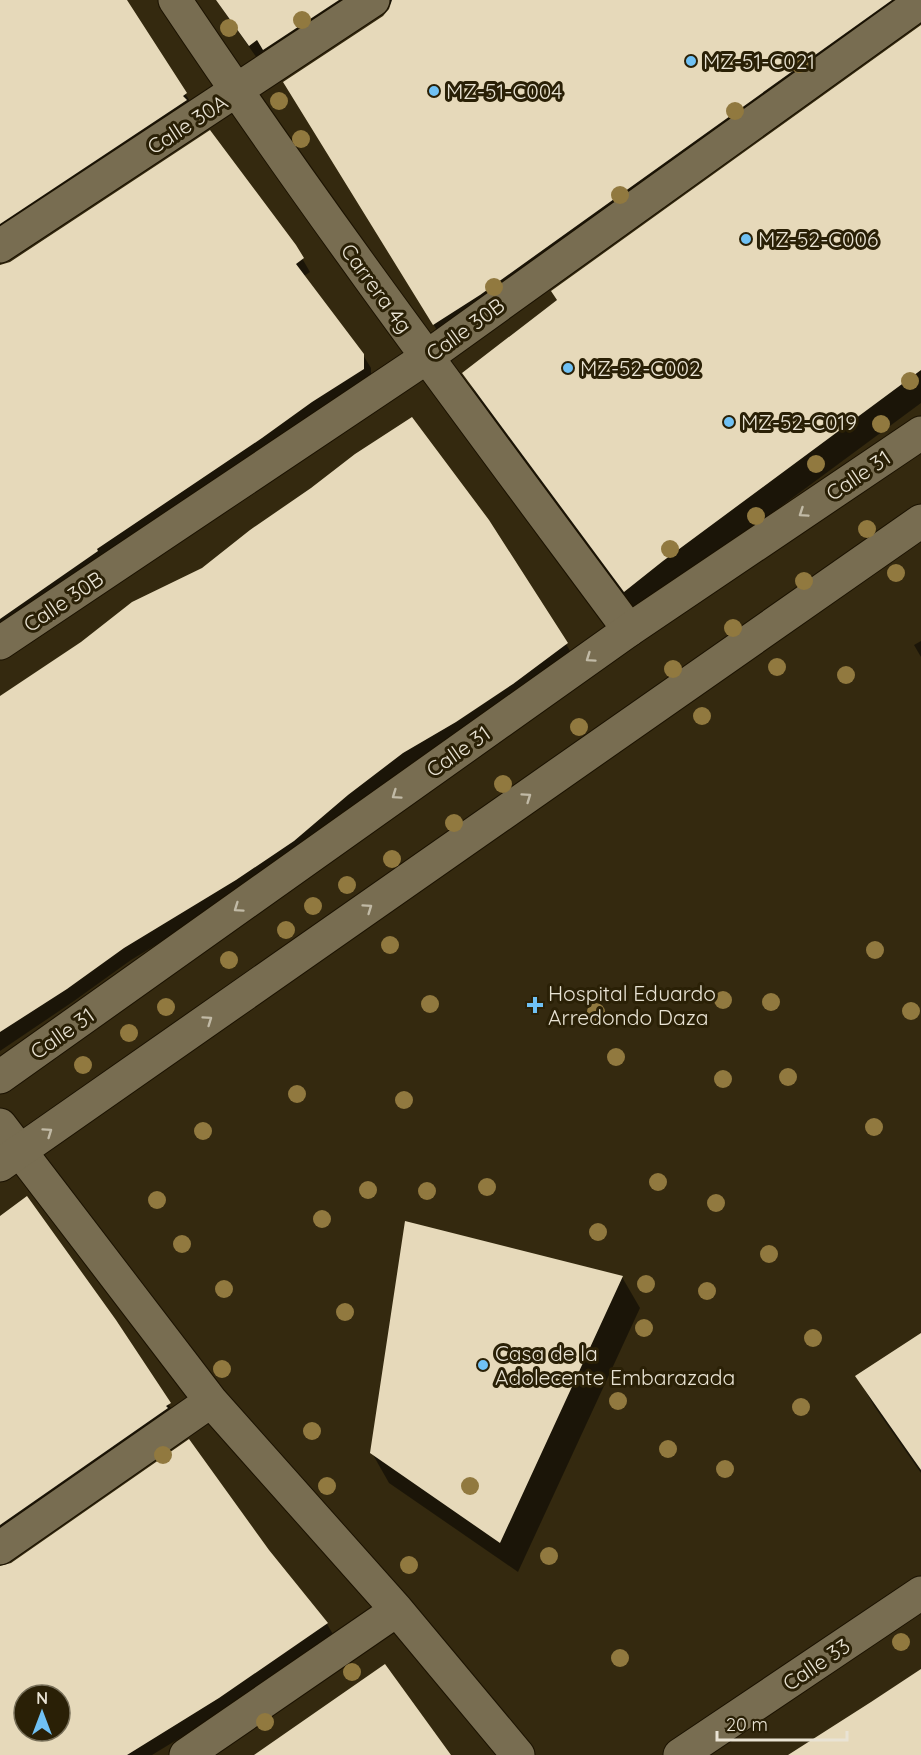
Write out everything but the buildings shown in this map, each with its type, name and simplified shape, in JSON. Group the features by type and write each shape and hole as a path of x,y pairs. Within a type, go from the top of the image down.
{"street":[{"name":"Carrera 4g","path":"175,0 237,92 427,357 629,630"},
{"name":"Calle 30A","path":"0,246 237,92 373,0"},
{"name":"Calle 30B","path":"0,643 427,357 921,2"},
{"name":"Calle 31","path":"0,1077 629,630 921,433"},
{"path":"10,1159 921,521"},
{"path":"0,1125 10,1159 211,1401 397,1610 518,1755"},
{"path":"0,1548 211,1401"},
{"name":"Calle 33","path":"680,1755 921,1593"},
{"path":"186,1755 397,1610"}],"place":[{"name":"MZ-51-C021","path":"691,61"},
{"name":"MZ-51-C004","path":"434,91"},
{"name":"MZ-52-C006","path":"746,239"},
{"name":"MZ-52-C002","path":"568,368"},
{"name":"MZ-52-C019","path":"729,422"},
{"name":"Hospital Eduardo Arredondo Daza","path":"535,1005"},
{"name":"Casa de la Adolecente Embarazada","path":"483,1365"}]}
